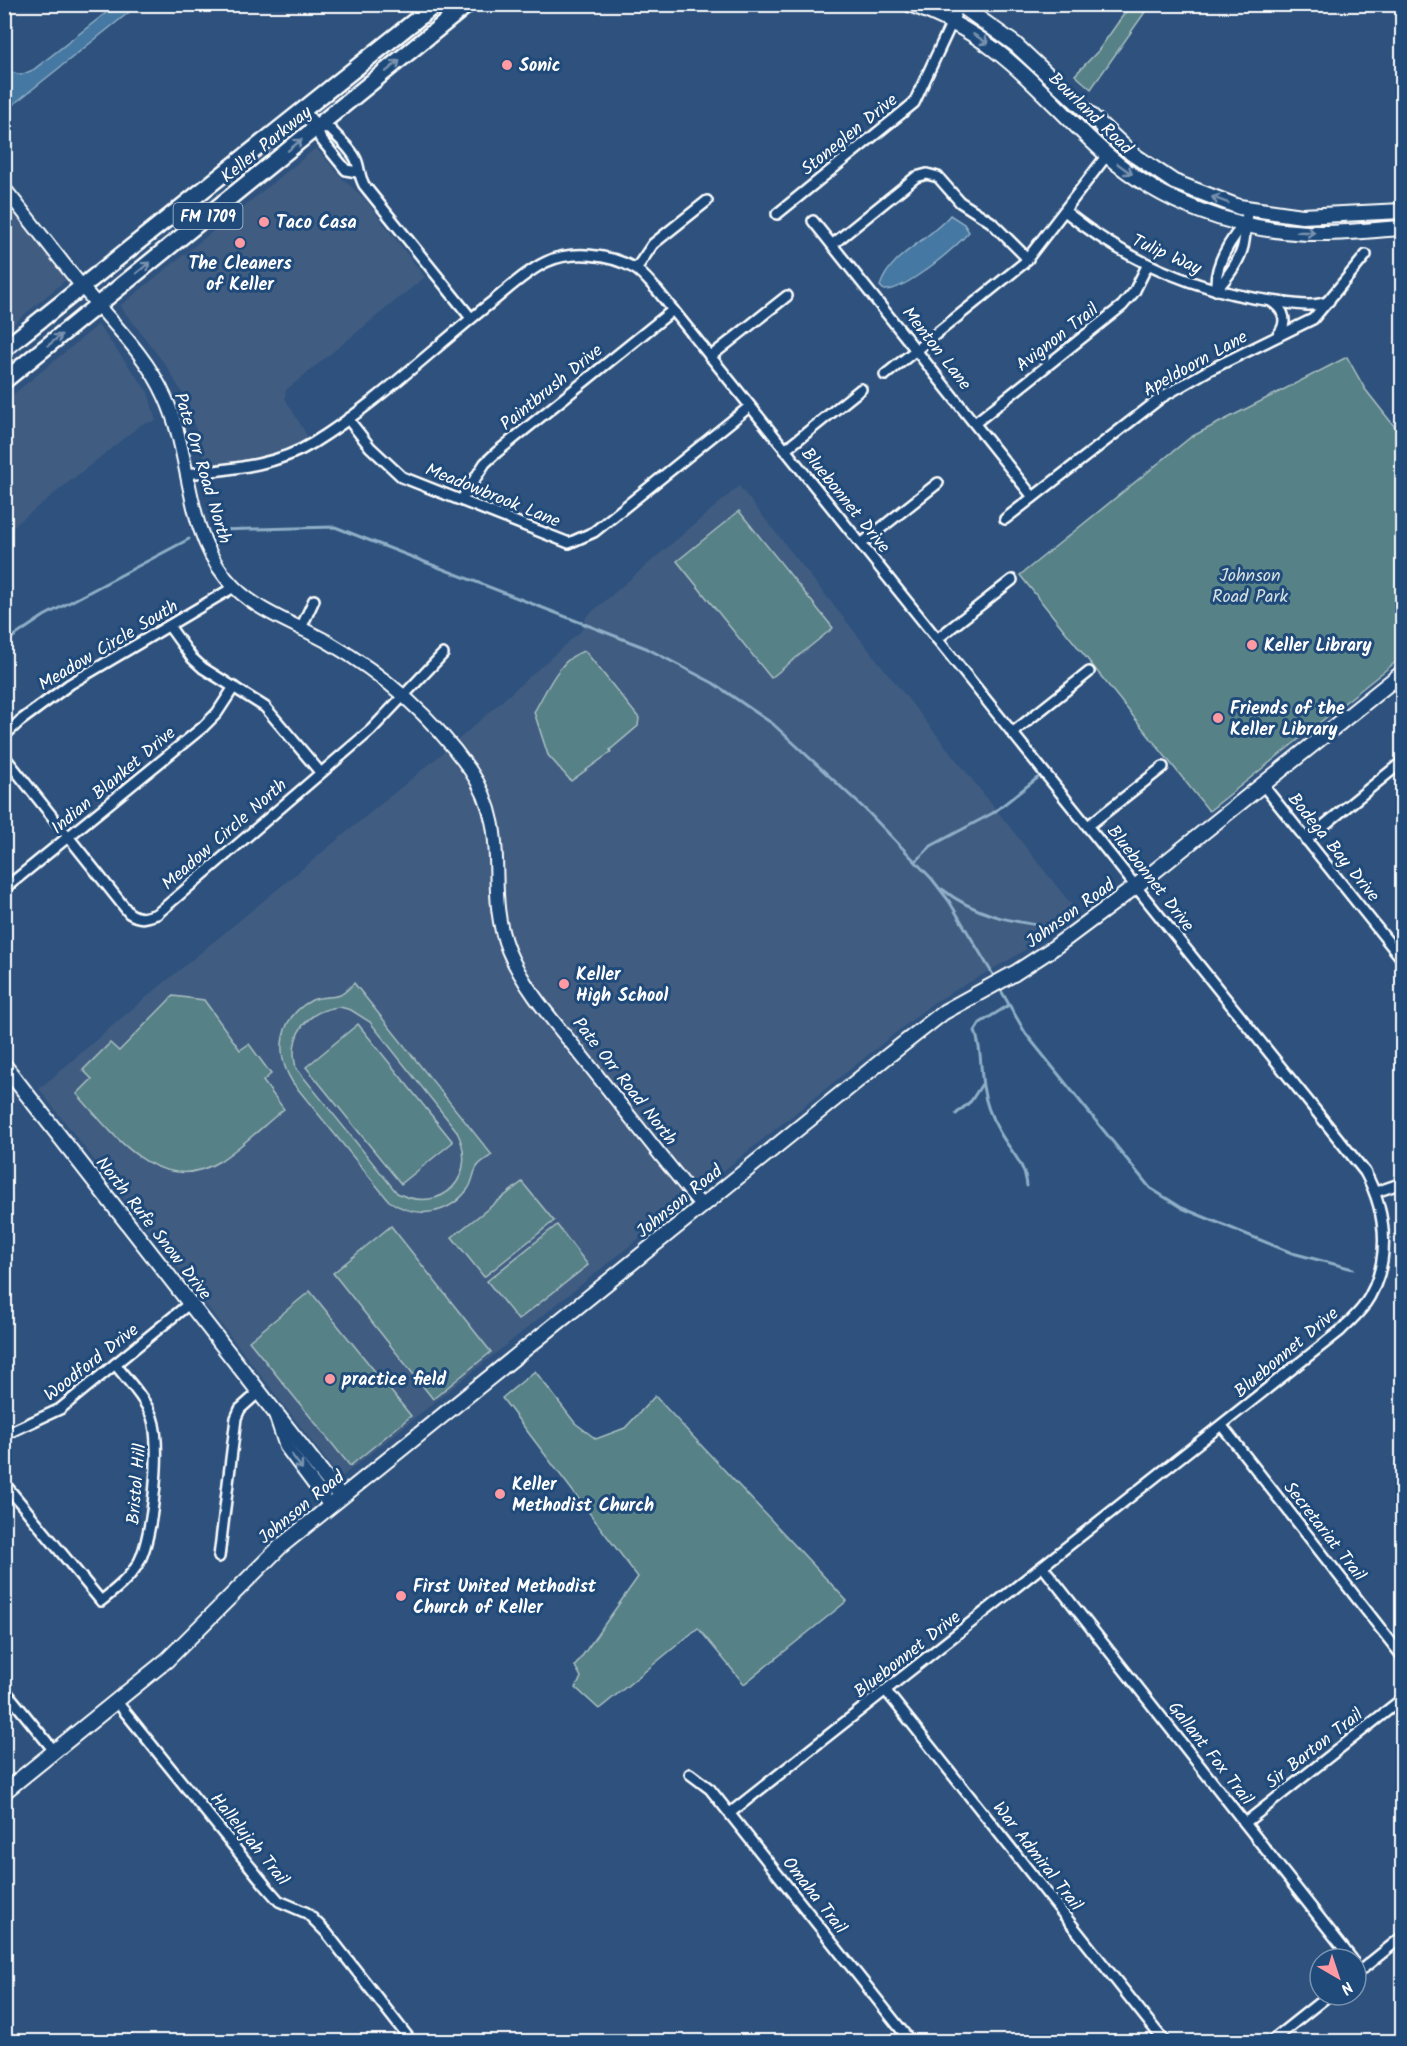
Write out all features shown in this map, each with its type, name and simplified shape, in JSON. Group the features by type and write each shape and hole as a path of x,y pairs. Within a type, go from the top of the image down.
{"main road":[{"name":"Keller Parkway","path":"4,349 436,4"},
{"name":"Keller Parkway","path":"4,381 468,4"},
{"name":"Bourland Road","path":"909,4 953,23 1004,55 1107,155 1166,197 1212,215 1244,224 1307,233 1402,228"},
{"name":"Bourland Road","path":"959,5 1015,44 1131,153 1174,182 1248,208 1302,216 1402,211"},
{"name":"Johnson Road","path":"4,1792 117,1702 191,1638 261,1563 935,1019 1052,949 1135,887 1402,672"},
{"name":"North Rufe Snow Drive","path":"4,1065 341,1497"}],"street":[{"name":"Stoneglen Drive","path":"777,213 914,103 953,23 959,5"},
{"path":"304,110 318,127 320,138 346,170 357,172"},
{"path":"318,127 329,128 357,162 357,172 364,185 471,318"},
{"path":"885,375 1028,259 1066,212 1107,155"},
{"path":"833,244 916,177 927,174 938,177 960,202 991,222 1028,259"},
{"name":"Pate Orr Road North","path":"4,188 145,364 165,397 180,441 204,542 212,559 234,587 260,609 330,644 406,696 472,772 491,812 496,834 497,906 507,947 520,973 553,1019 702,1206"},
{"path":"636,269 653,244 707,201"},
{"path":"1216,290 1227,279 1244,243 1244,224 1248,208"},
{"name":"Tulip Way","path":"1066,212 1102,240 1147,266 1183,281 1266,301 1320,304 1333,298"},
{"name":"Menton Lane","path":"813,221 1033,497"},
{"name":"Apeldoorn Lane","path":"1005,519 1162,397 1201,374 1313,319 1333,298 1366,255"},
{"name":"Bluebonnet Drive","path":"187,474 238,468 281,459 312,444 348,419 471,318 547,261 566,256 598,256 636,269 673,310 1088,826 1365,1172 1376,1192 1383,1212 1384,1238 1379,1274 1363,1307 1341,1331 730,1813"},
{"name":"Avignon Trail","path":"975,423 1122,306 1134,292 1147,266"},
{"path":"710,357 787,296"},
{"path":"1266,301 1278,306 1284,317 1282,330 1273,339"},
{"name":"Paintbrush Drive","path":"462,500 485,463 497,452 673,310"},
{"path":"785,450 861,389"},
{"name":"Meadowbrook Lane","path":"348,419 370,447 402,477 569,543 576,542 594,532 749,407"},
{"path":"861,544 938,483"},
{"path":"937,639 1012,580"},
{"name":"Meadow Circle South","path":"4,736 20,721 70,684 234,587"},
{"path":"301,628 314,600"},
{"path":"168,626 192,658 265,707 320,772"},
{"name":"Meadow Circle North","path":"69,839 129,913 141,919 157,914 371,730 406,696 443,654"},
{"path":"1012,733 1089,672"},
{"name":"Indian Blanket Drive","path":"4,889 69,839 203,727 217,713 234,687"},
{"path":"4,756 69,839"},
{"path":"1306,840 1402,764"},
{"path":"1088,826 1162,767"},
{"name":"Bodega Bay Drive","path":"1262,784 1402,959"},
{"path":"1376,1192 1402,1183"},
{"name":"Woodford Drive","path":"4,1435 60,1409 190,1304"},
{"name":"Bristol Hill","path":"4,1484 101,1601 130,1575 143,1552 158,1448 156,1430 147,1407 115,1364"},
{"path":"219,1557 236,1418 240,1409 259,1392"},
{"name":"North Rufe Snow Drive","path":"275,1413 286,1447 330,1506"},
{"name":"Secretariat Trail","path":"1222,1426 1402,1656"},
{"name":"Gallant Fox Trail","path":"1043,1567 1343,1947"},
{"path":"4,1689 55,1752"},
{"name":"War Admiral Trail","path":"886,1691 1165,2042"},
{"name":"Sir Barton Trail","path":"1245,1823 1402,1699"},
{"name":"Hallelujah Trail","path":"117,1702 279,1901 307,1913 326,1932 412,2042"},
{"name":"Omaha Trail","path":"690,1774 706,1785 730,1813 911,2042"},
{"path":"1368,1962 1402,1937"},
{"path":"1270,2042 1314,2007"}],"shaded area":[{"path":"116,5 138,5 5,111 5,70 21,75 33,70"},
{"path":"316,148 342,178 364,198 425,277 286,390 285,398 309,439 263,458 206,466 188,403 167,367 120,306"},
{"path":"4,200 67,279 5,331 4,331"},
{"path":"950,215 964,224 969,232 953,248 916,277 893,289 884,290 880,286 893,265"},
{"path":"98,325 148,392 156,421 142,424 5,533 5,401"},
{"name":"Keller High School","path":"739,486 1079,914 1014,957 933,1003 340,1478 39,1089 126,1014 451,746 582,630 586,617"}],"green space":[{"path":"1131,4 1150,5 1091,89 1075,75 1098,51"},
{"name":"Johnson Road Park","path":"1347,357 1365,389 1402,436 1402,657 1209,811 1020,575 1191,437"},
{"path":"739,511 833,628 771,678 677,561"},
{"path":"585,651 639,718 638,726 610,750 611,752 571,781 548,755 534,712 561,667 576,654"},
{"path":"354,983 492,1155 478,1165 470,1186 451,1205 431,1212 421,1212 410,1211 389,1201 293,1083 287,1072 282,1048 286,1026 292,1016 312,1000 340,995","holes":["340,1007 351,1010 370,1022 456,1130 462,1146 464,1162 453,1187 443,1195 429,1199 414,1199 397,1193 296,1068 295,1045 302,1026 318,1013 328,1009"]},
{"path":"173,996 204,1000 240,1050 249,1044 271,1074 263,1081 284,1109 220,1161 198,1171 177,1172 157,1167 139,1157 106,1127 77,1094 92,1079 83,1070 110,1043 119,1051"},
{"path":"358,1024 453,1142 401,1184 306,1067"},
{"path":"522,1182 554,1221 484,1277 452,1237"},
{"path":"557,1225 588,1265 518,1320 487,1281"},
{"name":"practice field","path":"391,1226 491,1352 433,1399 333,1273"},
{"name":"practice field","path":"310,1291 411,1416 350,1466 249,1341"},
{"path":"535,1371 575,1423 596,1439 625,1428 655,1396 847,1601 744,1684 698,1628 599,1709 576,1688 581,1677 575,1666 638,1577 502,1398"}],"waterway":[{"path":"217,530 335,527 646,648 713,683 773,724 868,812 932,879 949,901 995,978"},
{"path":"4,643 44,616 189,539"},
{"path":"916,861 931,846 993,813 1040,776"},
{"path":"942,889 967,905 994,916 1052,927"},
{"path":"999,987 1026,1034 1150,1188 1182,1208 1292,1253 1353,1269"},
{"path":"1009,1005 980,1023 975,1031 980,1051 984,1091 989,1108 1002,1136 1020,1163 1027,1186"},
{"path":"956,1114 971,1101 982,1084"}],"place":[{"name":"Sonic","path":"507,65"},
{"name":"Taco Casa","path":"264,222"},
{"name":"The Cleaners of Keller","path":"240,243"},
{"name":"Keller Library","path":"1252,645"},
{"name":"Friends of the Keller Library","path":"1218,718"},
{"name":"Keller High School","path":"564,984"},
{"name":"practice field","path":"330,1379"},
{"name":"Keller Methodist Church","path":"500,1494"},
{"name":"First United Methodist Church of Keller","path":"401,1596"}]}
